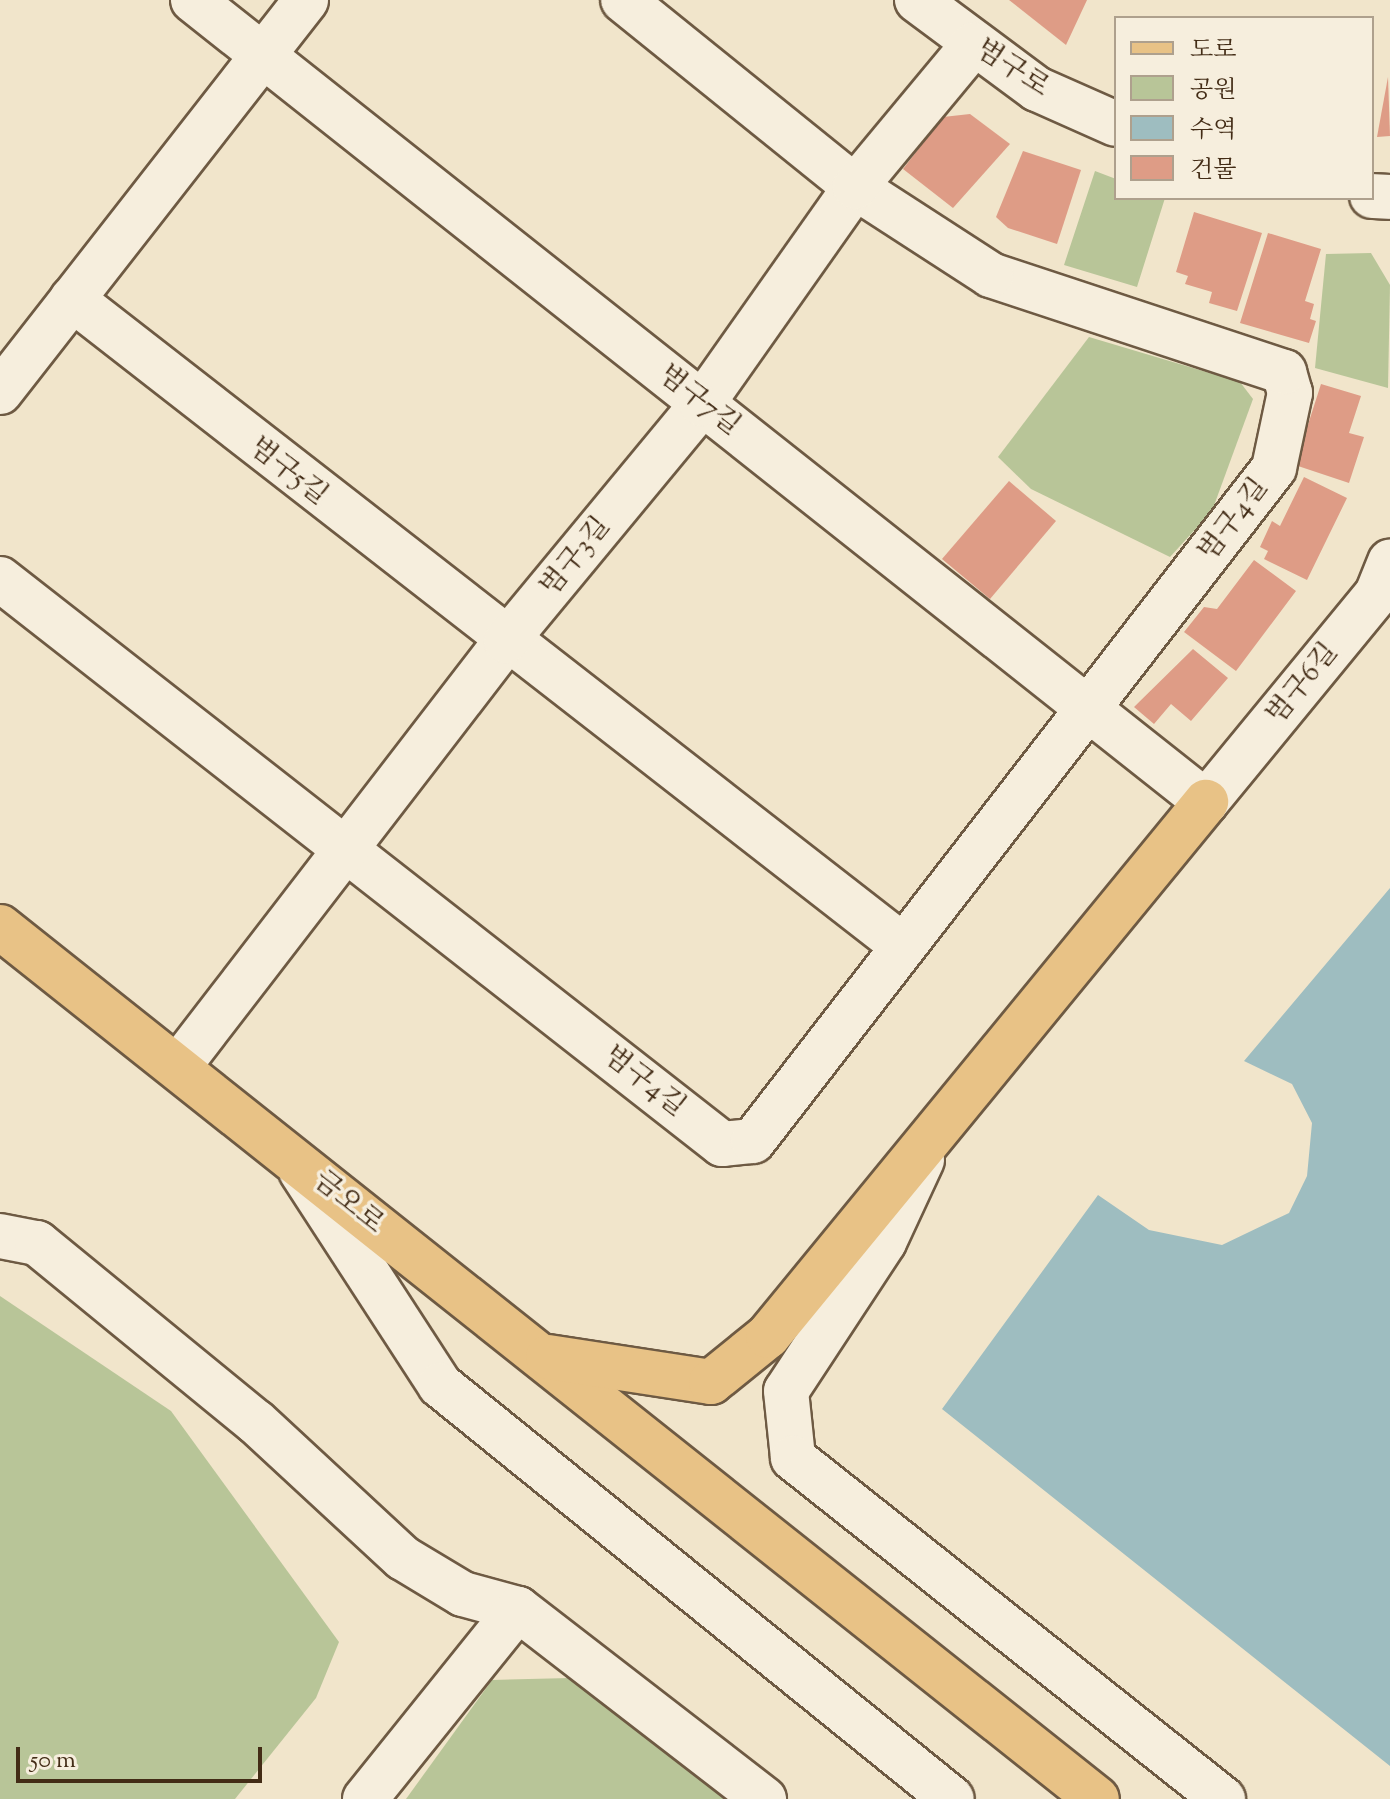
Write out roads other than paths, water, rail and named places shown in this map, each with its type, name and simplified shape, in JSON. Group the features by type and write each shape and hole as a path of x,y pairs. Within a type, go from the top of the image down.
{"main road":[{"path":"541,1356 711,1382 768,1336 1206,802"},
{"name":"금오로","path":"0,927 1097,1799"}],"street":[{"name":"범구7길","path":"193,0 1206,802"},
{"path":"0,392 306,0"},
{"path":"623,0 855,187"},
{"name":"범구로","path":"917,0 973,45 1037,89 1114,123"},
{"name":"범구3길","path":"178,1067 506,641 702,404 855,187 973,45"},
{"name":"범구4길","path":"347,850 722,1144 753,1141 1090,710 1274,468 1290,393 1284,372 991,275 855,187"},
{"name":"범구5길","path":"72,299 506,641"},
{"name":"범구6길","path":"1206,802 1377,594 1390,561"},
{"path":"0,579 347,850"},
{"path":"506,641 903,946"},
{"path":"935,1131 884,1242 786,1391 793,1458 1223,1799"},
{"path":"293,1158 440,1385 952,1799"},
{"path":"0,1236 37,1243 256,1422 403,1558 463,1594 518,1609 764,1799"},
{"path":"365,1799 518,1609"}],"water":[{"path":"1390,888 1390,1766 942,1409 1098,1195 1149,1230 1222,1245 1289,1213 1307,1176 1312,1123 1292,1084 1244,1061"}]}
